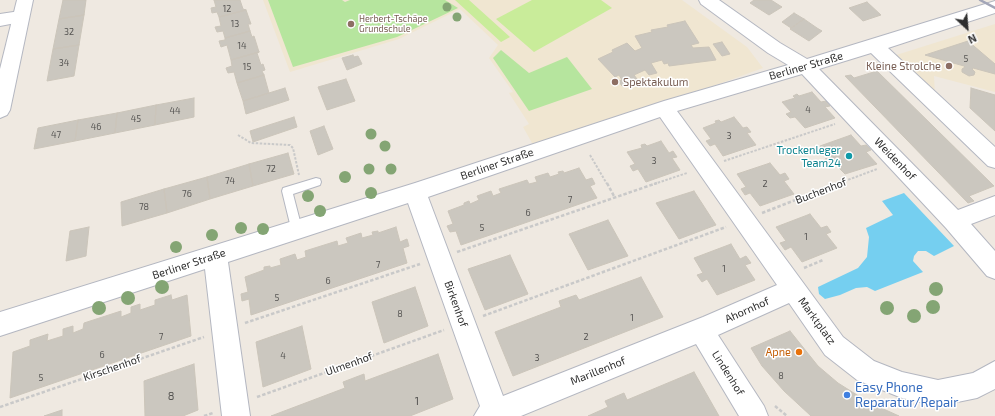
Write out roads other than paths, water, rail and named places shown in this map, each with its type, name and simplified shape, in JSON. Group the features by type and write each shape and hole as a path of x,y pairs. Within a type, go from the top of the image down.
{"street":[{"name":"Weidenhof","path":"706,0 774,48 805,66 954,221"},
{"name":"Berliner Straße","path":"0,324 415,192 664,108 874,46 995,7"},
{"path":"0,20 23,8"},
{"path":"0,110 23,8"},
{"path":"874,46 995,160"},
{"path":"664,108 794,289"},
{"name":"Birkenhof","path":"415,192 463,323 494,415"},
{"path":"995,205 954,221 995,268"},
{"path":"215,255 235,410"},
{"name":"Ahornhof","path":"701,330 794,289"},
{"name":"Marktplatz","path":"794,289 834,346 866,371 902,385 938,393 977,385 995,374"},
{"name":"Marillenhof","path":"494,415 701,330"},
{"name":"Lindenhof","path":"701,330 754,416"}],"lane":[{"path":"296,229 287,191 316,182"}],"water":[{"path":"904,193 954,246 934,256 926,251 918,251 914,256 913,261 923,272 875,291 867,287 856,288 840,295 825,299 819,294 818,287 858,268 867,257 869,237 866,228 893,215 882,201"}],"railway":[{"path":"980,0 995,8"}],"place":[{"name":"Herbert-Tschäpe Grundschule","path":"351,24"},
{"name":"Kleine Strolche","path":"949,66"},
{"name":"Spektakulum","path":"615,82"},
{"name":"Trockenleger Team24","path":"849,156"},
{"name":"Apne","path":"799,352"},
{"name":"Easy Phone Reparatur/Repair","path":"847,395"}]}
